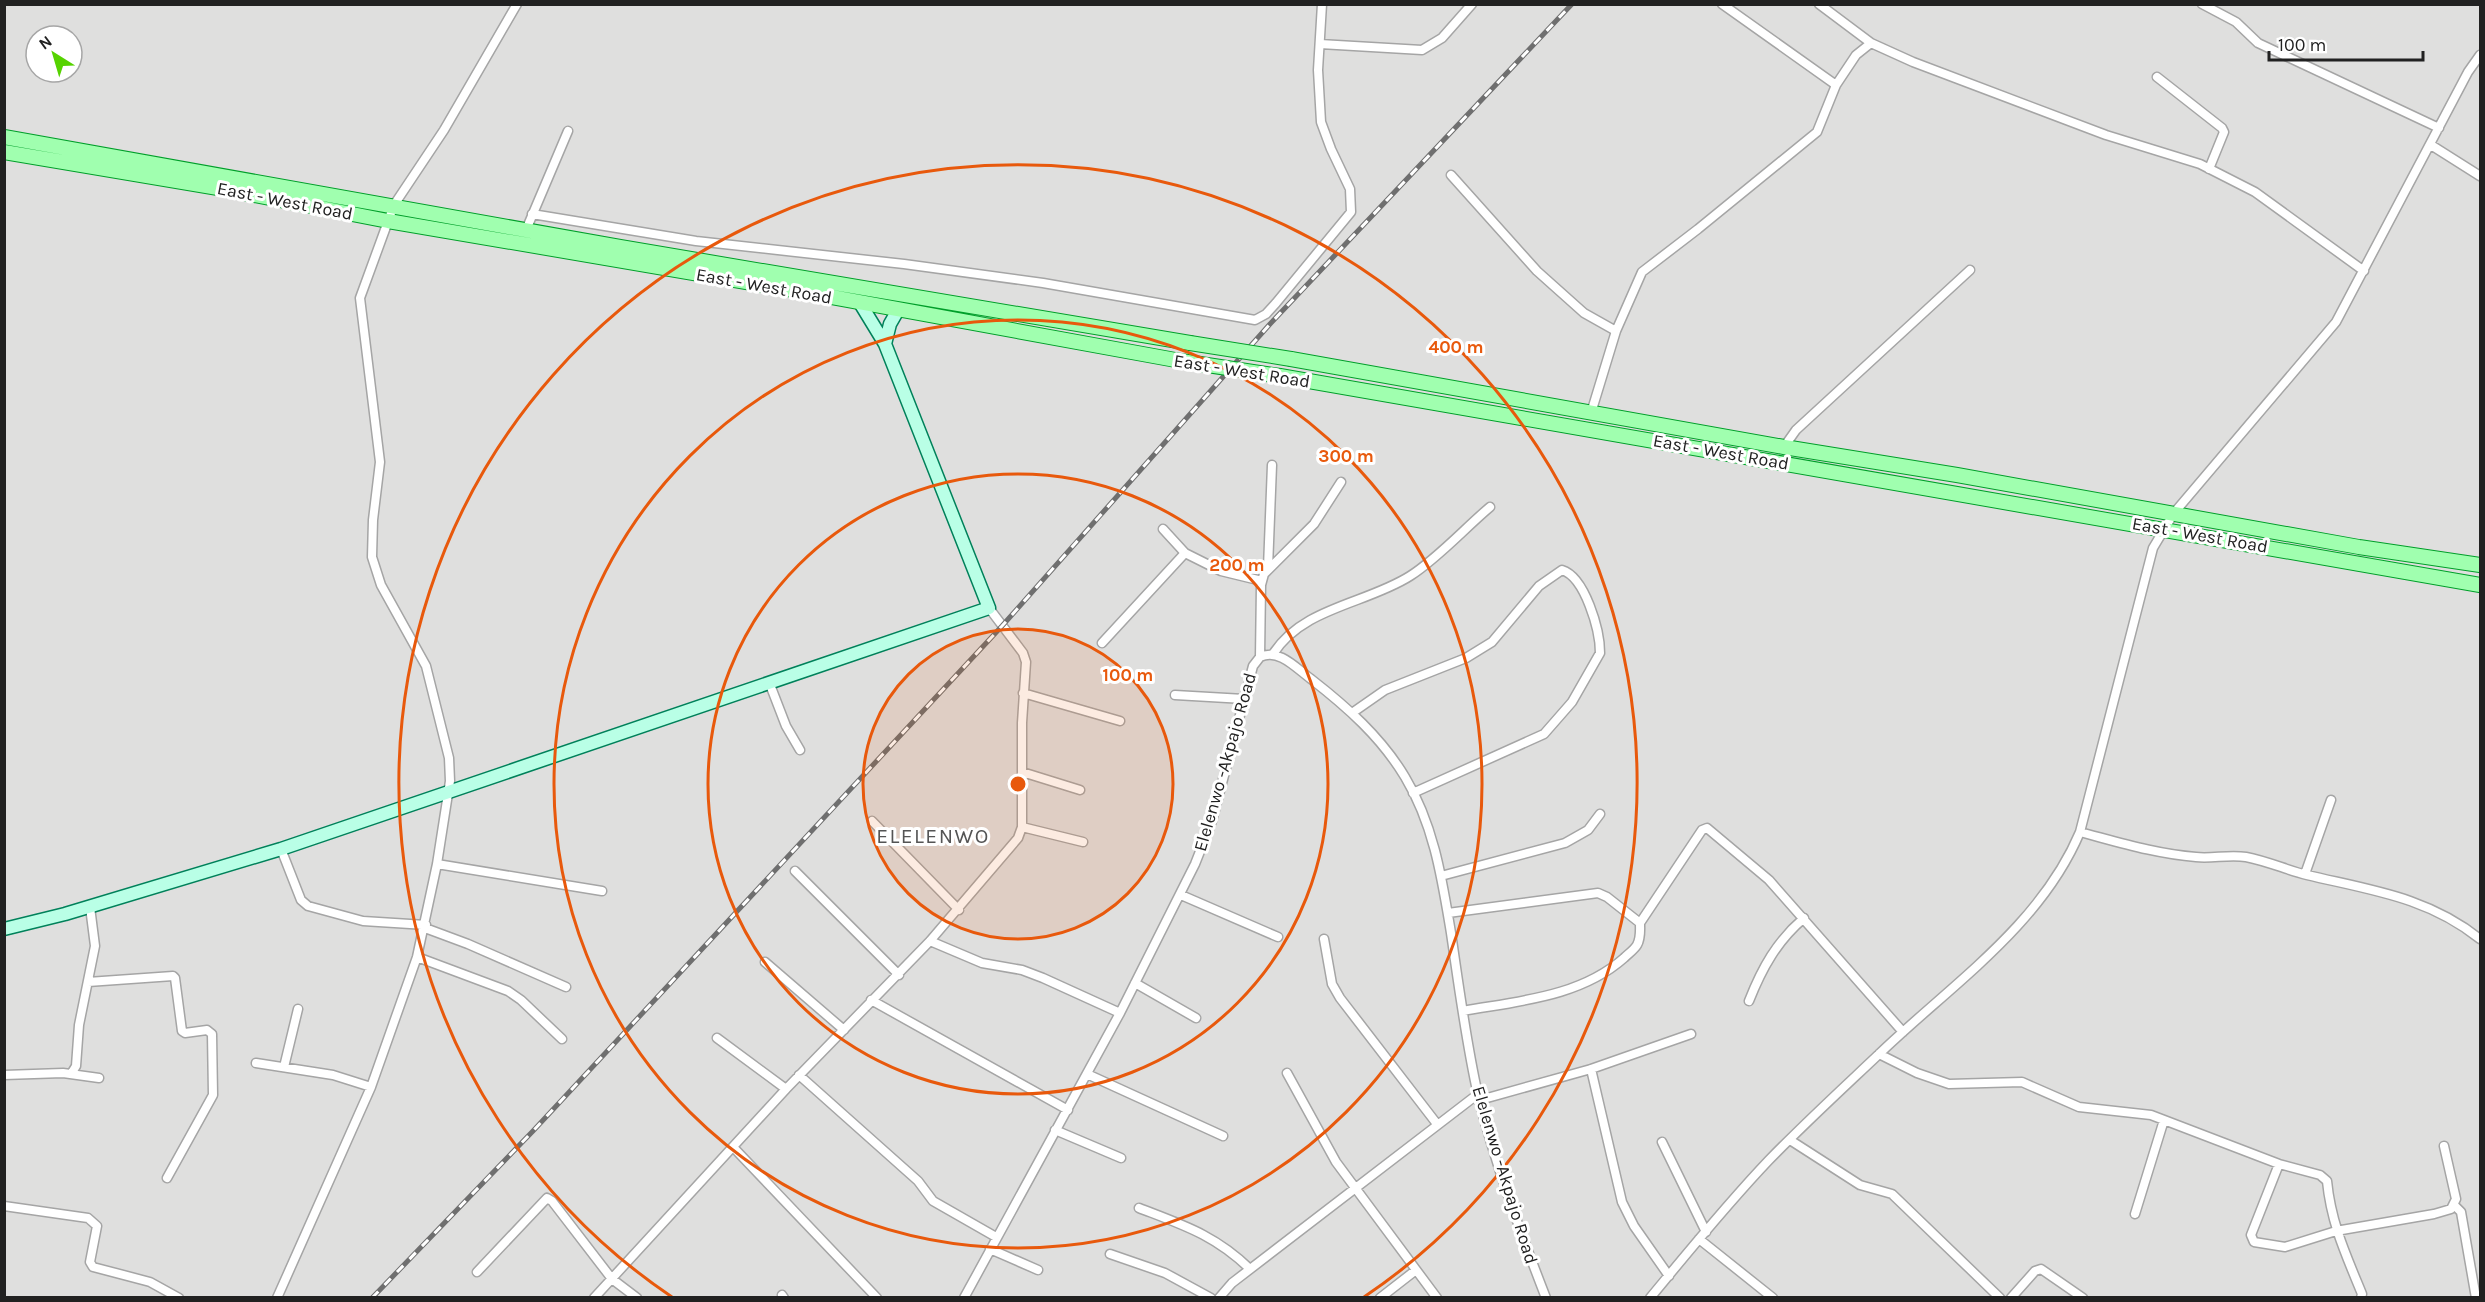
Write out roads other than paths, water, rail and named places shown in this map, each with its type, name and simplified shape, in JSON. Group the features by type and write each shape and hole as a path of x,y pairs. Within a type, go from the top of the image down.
{"main road":[{"name":"East - West Road","path":"4,137 526,230 1291,359 2359,547 2481,565"},
{"name":"East - West Road","path":"4,152 224,189 388,221 1181,361 1280,376 2481,585"}],"street":[{"path":"277,1298 371,1087 417,957 437,864 450,773 449,758 426,666 381,585 372,557 373,520 380,462 360,298 394,205 444,130 517,4"},
{"path":"532,214 691,240 904,264 1043,283 1255,320 1266,314 1276,303 1351,212 1350,189 1330,149 1322,122 1318,70 1322,4"},
{"path":"1320,44 1422,50 1442,38 1472,4"},
{"path":"1722,4 1836,85"},
{"path":"1819,4 1871,43 1913,62 2074,123 2209,169 2254,192 2364,271"},
{"path":"2202,4 2236,22 2258,43 2439,128"},
{"path":"1591,413 1616,331 1642,272 1817,132 1836,85 1856,55 1871,43"},
{"path":"1650,1298 1751,1180 1879,1054 1981,961 2030,912 2064,868 2080,832 2153,548 2174,513 2337,322 2439,128 2477,66 2481,55"},
{"path":"2157,77 2222,128 2223,137 2209,169"},
{"path":"526,230 568,131"},
{"path":"2431,145 2481,176"},
{"path":"1451,176 1536,271 1584,313 1616,331"},
{"path":"689,258 691,240"},
{"path":"1784,447 1796,430 1970,270"},
{"path":"594,1298 799,1075 871,1000 899,975 959,910 1010,849 1018,838 1022,826 1023,693 1026,669 1023,653 989,608 885,344 860,303"},
{"path":"885,344 890,324 898,310"},
{"path":"1268,568 1272,465"},
{"path":"1260,657 1262,581 1268,568 1314,524 1341,482"},
{"path":"1273,654 1285,637 1309,621 1411,575 1490,507"},
{"path":"1162,529 1185,553 1221,571 1262,581"},
{"path":"1102,643 1185,553"},
{"path":"1352,713 1384,690 1478,652 1492,642 1506,627 1539,586 1562,570 1574,577 1588,602 1600,653 1572,702 1544,734 1413,793"},
{"path":"4,929 90,907 281,849 989,608"},
{"name":"Elelenwo -Akpajo Road","path":"964,1298 1120,1013 1180,895 1210,827 1253,666 1260,657 1273,654 1286,660 1352,713 1393,760 1413,793 1431,834 1448,913 1479,1097 1518,1228 1546,1298"},
{"path":"768,682 786,726 800,750"},
{"path":"1023,693 1120,721"},
{"path":"1175,695 1244,699"},
{"path":"1022,772 1080,790"},
{"path":"2305,874 2331,800"},
{"path":"1441,876 1565,843 1588,830 1600,814"},
{"path":"872,821 959,910"},
{"path":"1022,826 1083,842"},
{"path":"1463,1011 1541,997 1596,978 1636,947 1640,936 1640,923 1702,830 1707,828 1769,880 1903,1032"},
{"path":"2080,832 2149,850 2198,857 2246,857 2305,874 2357,885 2446,914 2481,939"},
{"path":"281,849 301,900 308,906 363,921 425,926 566,987"},
{"path":"437,864 602,891"},
{"path":"795,871 899,975"},
{"path":"1448,913 1598,893 1607,897 1640,923"},
{"path":"1180,895 1278,937"},
{"path":"71,1074 76,1066 78,1025 96,936 90,907"},
{"path":"1749,1001 1757,979 1775,947 1804,918"},
{"path":"1324,939 1332,984 1340,998 1437,1124"},
{"path":"930,941 982,963 1022,970 1120,1013"},
{"path":"417,957 508,991 521,1000 562,1039"},
{"path":"765,962 844,1030"},
{"path":"88,982 173,976 182,1031 185,1033 207,1030 212,1034 213,1095 167,1178"},
{"path":"1135,983 1196,1018"},
{"path":"871,1000 1068,1110"},
{"path":"284,1067 298,1009"},
{"path":"1219,1298 1232,1283 1437,1124 1479,1097 1592,1069 1691,1034"},
{"path":"717,1038 786,1089"},
{"path":"1879,1054 1938,1082 1985,1085 2022,1082 2079,1107 2140,1112 2279,1164 2324,1178 2327,1181 2329,1207 2336,1231 2362,1294 2361,1298"},
{"path":"256,1063 333,1075 371,1087"},
{"path":"1592,1069 1622,1202 1634,1226 1668,1276"},
{"path":"1287,1073 1323,1142 1437,1298"},
{"path":"4,1075 71,1074 99,1078"},
{"path":"1087,1074 1223,1136"},
{"path":"799,1075 918,1182 933,1201 996,1237"},
{"path":"2135,1214 2164,1120"},
{"path":"1055,1130 1121,1158"},
{"path":"1790,1140 1860,1185 1892,1194 2000,1298"},
{"path":"1662,1142 1706,1232"},
{"path":"2279,1164 2252,1235 2254,1242 2285,1247 2336,1231 2444,1212 2454,1205 2456,1198 2444,1146"},
{"path":"733,1147 878,1298"},
{"path":"477,1272 547,1198 552,1201 612,1279 637,1298"},
{"path":"2454,1205 2461,1212 2476,1298"},
{"path":"4,1206 88,1218 96,1224 97,1229 91,1264 101,1270 150,1282 179,1298"},
{"path":"1139,1208 1204,1234 1229,1250 1250,1269"},
{"path":"1700,1239 1773,1298"},
{"path":"990,1249 1038,1270"},
{"path":"1110,1254 1165,1273 1211,1298"},
{"path":"2011,1298 2035,1271 2041,1269 2083,1298"},
{"path":"1380,1298 1416,1270"}],"railway":[{"path":"372,1298 533,1131 1002,626 1270,324 1572,4"}],"district":[{"name":"ELELENWO","path":"933,836"}]}
